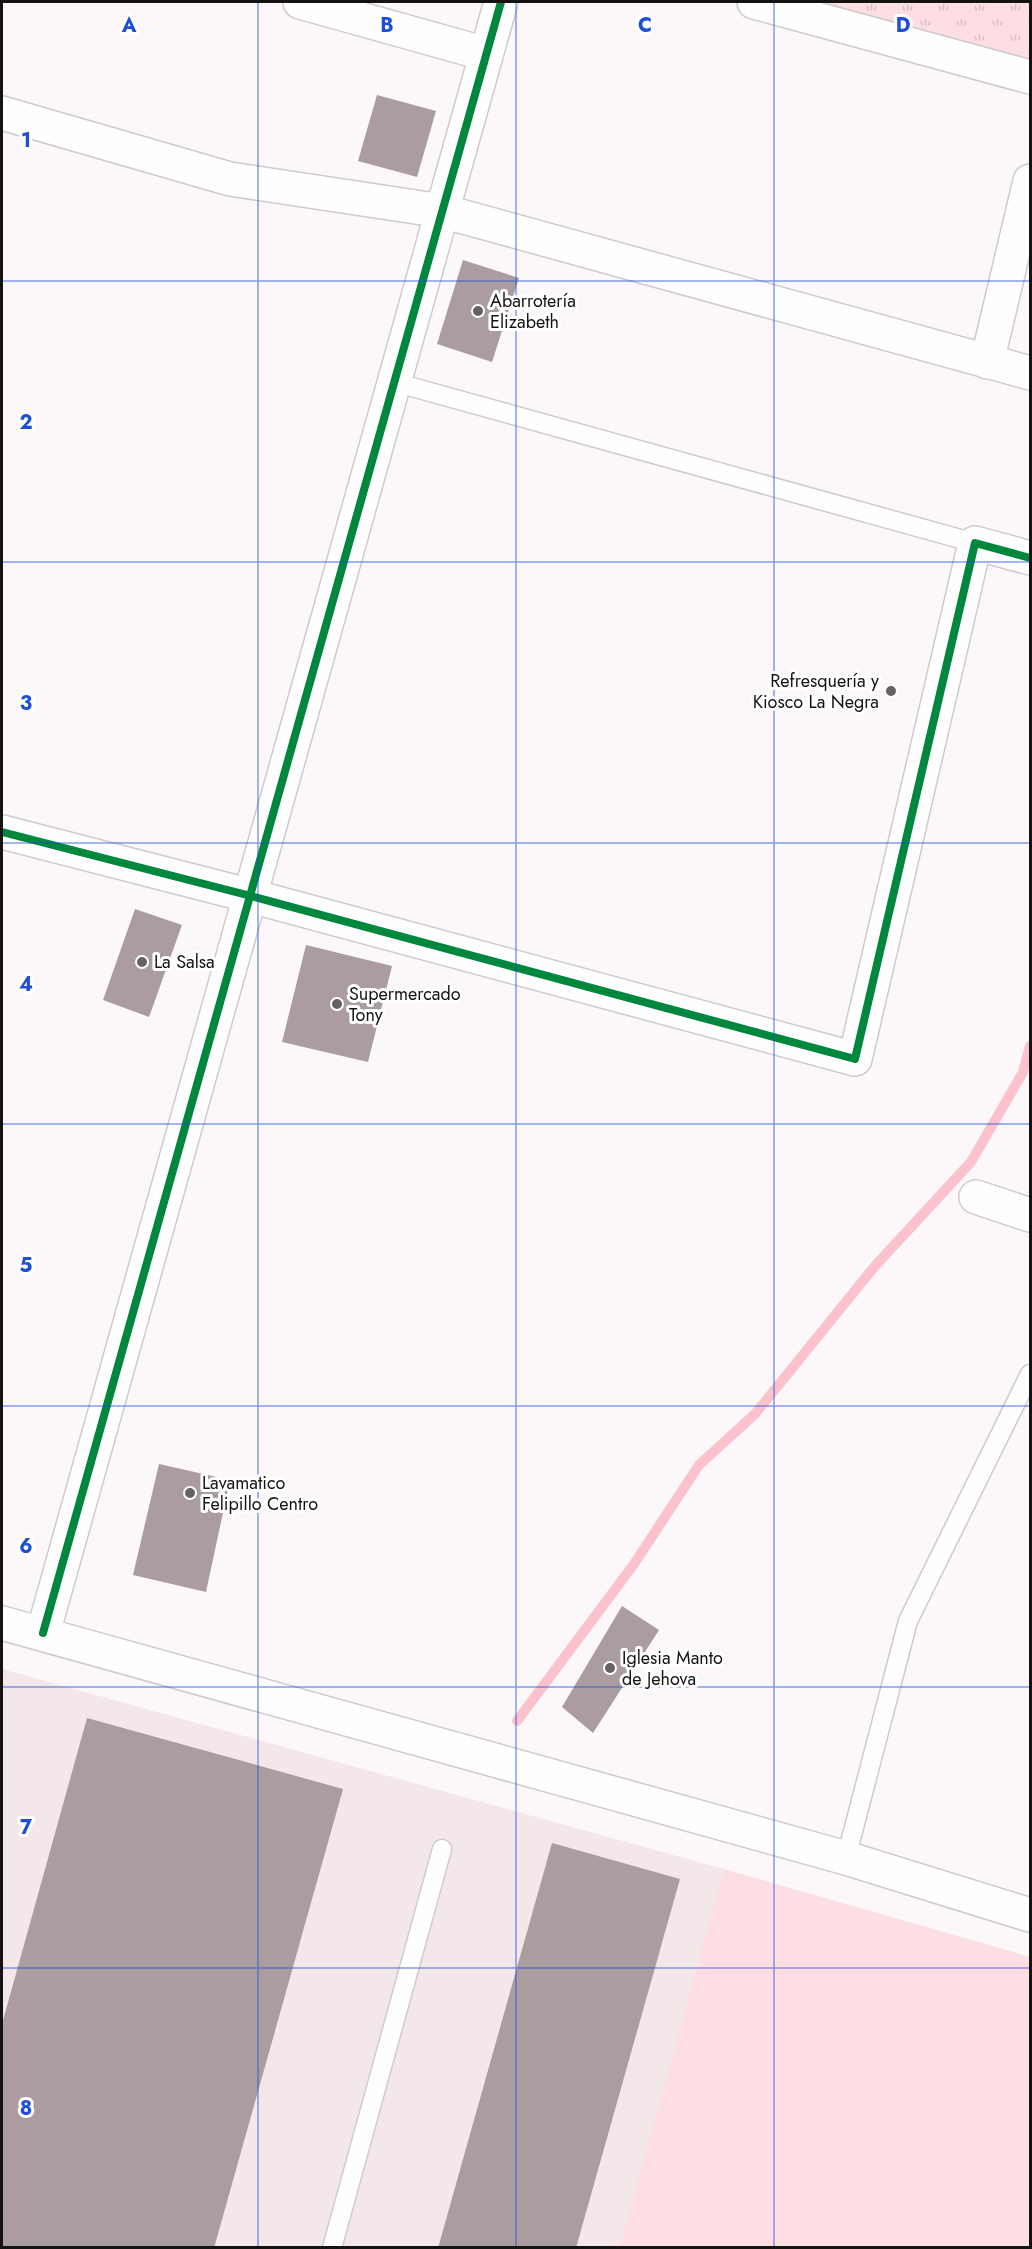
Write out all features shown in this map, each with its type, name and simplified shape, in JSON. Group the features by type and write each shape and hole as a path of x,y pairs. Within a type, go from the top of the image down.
{"street":[{"path":"300,2 486,54"},
{"path":"43,1633 501,2"},
{"path":"754,2 1030,77"},
{"path":"2,113 230,179 442,211 1030,373"},
{"path":"987,362 1030,181"},
{"path":"2,832 251,896 855,1059 975,543 1030,558"},
{"path":"976,1197 1030,1215"},
{"path":"2,1623 846,1858 1030,1915"}],"lane":[{"path":"394,382 975,543"},
{"path":"846,1858 908,1621 1030,1374"},
{"path":"332,2247 442,1849"}],"shaded area":[{"path":"2,1669 724,1869 1030,1957 1030,2247 2,2247"}],"green space":[{"path":"766,2 1030,2 1030,74"},
{"path":"724,1869 1030,1957 1030,2247 620,2247"}],"building":[{"path":"377,95 436,111 417,177 358,161"},
{"name":"Abarrotería Elizabeth","path":"463,260 519,278 492,362 437,344"},
{"name":"La Salsa","path":"135,909 182,925 149,1017 103,1000"},
{"name":"Supermercado Tony","path":"306,945 392,966 368,1062 282,1042"},
{"path":"159,1464 230,1480 206,1592 133,1575"},
{"name":"Iglesia Manto de Jehova","path":"622,1606 659,1630 593,1733 562,1707"},
{"path":"87,1718 343,1789 214,2248 2,2248 2,2024"},
{"path":"552,1843 680,1879 576,2248 438,2248"}],"waterway":[{"path":"517,1721 634,1564 699,1465 755,1414 875,1266 971,1162 1023,1072 1030,1046"}],"cycle path":[{"path":"43,1633 501,2"},
{"path":"2,832 251,896 855,1059 975,543 1030,558"}],"place":[{"name":"Abarrotería Elizabeth","path":"478,311"},
{"name":"Refresquería y Kiosco La Negra","path":"891,691"},
{"name":"La Salsa","path":"142,962"},
{"name":"Supermercado Tony","path":"337,1004"},
{"name":"Lavamatico Felipillo Centro","path":"190,1493"},
{"name":"Iglesia Manto de Jehova","path":"610,1668"}]}
